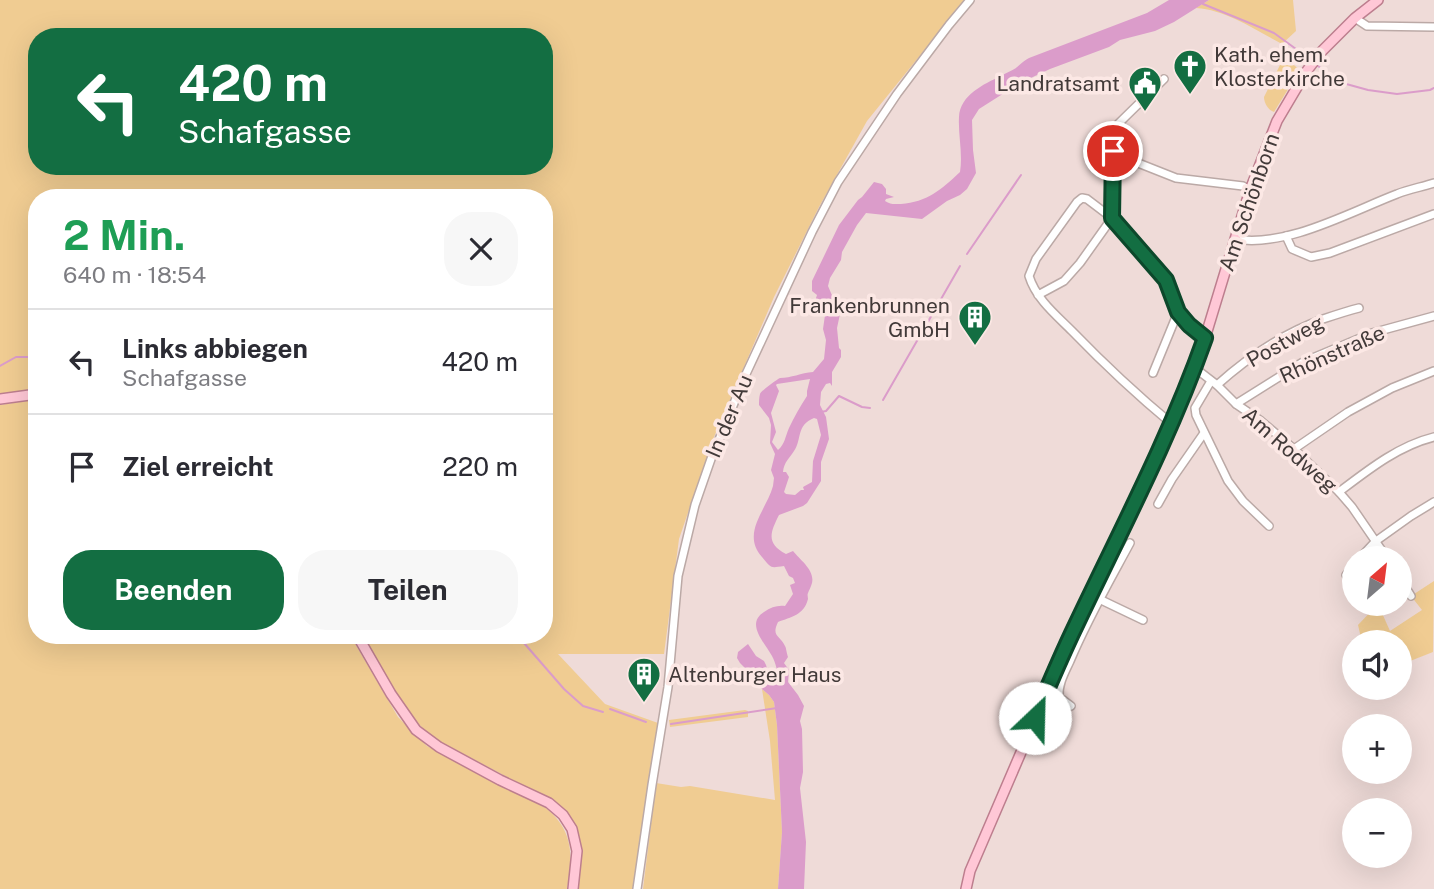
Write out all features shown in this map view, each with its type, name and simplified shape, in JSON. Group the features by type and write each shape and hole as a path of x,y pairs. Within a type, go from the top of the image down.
{"main road":[{"name":"Am Schönborn","path":"966,889 982,841 1095,597 1195,368 1250,190 1278,121 1306,72 1321,52 1355,18 1378,0"},
{"path":"0,399 28,395"},
{"path":"362,644 416,730 439,747 499,780 549,803 563,815 572,829 577,851 573,889"}],"street":[{"name":"In der Au","path":"637,889 668,687 678,576 695,505 711,459 746,374 812,232 838,183 897,94 970,0"},
{"path":"1355,18 1367,26 1434,27"},
{"path":"1038,295 1064,281 1112,218 1113,151 1118,124 1164,79"},
{"path":"1113,151 1176,178 1221,182 1250,190"},
{"path":"1235,239 1250,242 1286,236 1341,218 1399,193 1434,183"},
{"path":"1172,424 1094,353 1038,295 1029,276 1036,259 1077,202 1082,198 1087,199 1112,218 1166,280 1178,312 1205,338"},
{"path":"1286,236 1292,249 1311,257 1330,253 1434,214"},
{"name":"Postweg","path":"1214,383 1290,334 1321,319 1359,308"},
{"path":"1153,373 1178,312"},
{"name":"Rhönstraße","path":"1236,404 1303,362 1372,332 1434,316"},
{"name":"Am Rodweg","path":"1195,368 1294,449 1339,492 1379,546"},
{"path":"1294,449 1348,412 1392,388 1434,370"},
{"path":"1214,383 1195,408 1196,415 1228,481 1243,501 1269,526"},
{"path":"1158,504 1204,433"},
{"path":"1339,492 1394,453 1434,437"},
{"path":"1371,546 1434,502"},
{"path":"1071,706 1059,697 1059,687 1095,597 1130,543"},
{"path":"1095,597 1143,620"}],"shaded area":[{"path":"0,0 965,0 867,121 819,207 774,297 714,437 679,539 664,654 558,654 605,704 658,723 633,889 576,889 580,851 551,800 433,738 405,711 365,644 553,644 553,189 28,189 28,392 0,396"},
{"path":"1169,0 1209,0 1155,31 1120,40 1020,83 979,109 972,120 976,173 967,189 922,219 866,213 830,278 828,286 840,314 837,328 841,357 832,372 832,386 830,383 826,384 821,392 820,405 826,417 829,439 821,462 821,481 807,503 779,515 772,532 775,546 786,554 793,551 809,570 812,578 803,609 778,622 775,631 783,642 788,657 784,663 789,670 788,682 804,706 800,721 803,772 800,788 806,842 804,889 778,889 782,832 774,702 737,658 738,652 748,644 756,656 764,661 769,675 778,680 774,661 758,634 756,622 767,610 785,606 793,594 790,585 795,583 784,566 772,567 768,564 756,548 754,539 757,522 773,486 771,470 775,454 770,443 769,418 759,405 760,394 780,378 813,372 824,359 825,315 814,310 817,295 812,291 812,281 839,225 874,182 882,184 886,194 894,197 885,201 891,204 919,201 933,194 960,172 959,117 960,109 968,96 1029,58 1147,13","holes":["810,379 807,396 778,450 772,442 776,432 771,413 779,391 776,385","814,418 817,419 821,435 813,461 812,482 795,495 786,494 784,492 789,477 783,472 784,466 796,447 804,425"]},
{"path":"1209,0 1293,0 1296,31 1282,44 1219,12 1196,8"},
{"path":"1284,57 1300,70 1274,112 1267,106 1264,97"},
{"path":"28,401 28,644 355,644 398,717 427,746 546,808 555,817 567,835 569,845 567,889 0,889 0,405"},
{"path":"1434,581 1433,652 1412,660 1412,630 1392,630 1422,610 1412,595"},
{"path":"1367,616 1383,616 1390,630 1359,630 1358,625"},
{"path":"762,689 774,702 777,725 782,832 778,889 643,889 656,783 775,800"},
{"path":"748,711 748,717 670,727 669,720"}],"waterway":[{"path":"1203,4 1274,33 1307,57"},
{"path":"1318,66 1339,82 1368,90 1397,94 1434,88"},
{"path":"967,254 1021,175"},
{"path":"883,400 960,266"},
{"path":"0,366 16,357 28,357"},
{"path":"821,412 826,411 839,396 870,408"},
{"path":"525,644 564,689 583,706 603,712"},
{"path":"671,724 777,708"},
{"path":"610,709 646,722"}],"place":[{"name":"Kath. ehem. Klosterkirche","path":"1190,96"},
{"name":"Landratsamt","path":"1145,113"},
{"name":"Frankenbrunnen GmbH","path":"975,347"},
{"name":"Altenburger Haus","path":"644,704"}],"route":[{"path":"1035,718 1074,628 1172,424 1205,338 1178,312 1166,280 1112,218 1113,151"}]}
